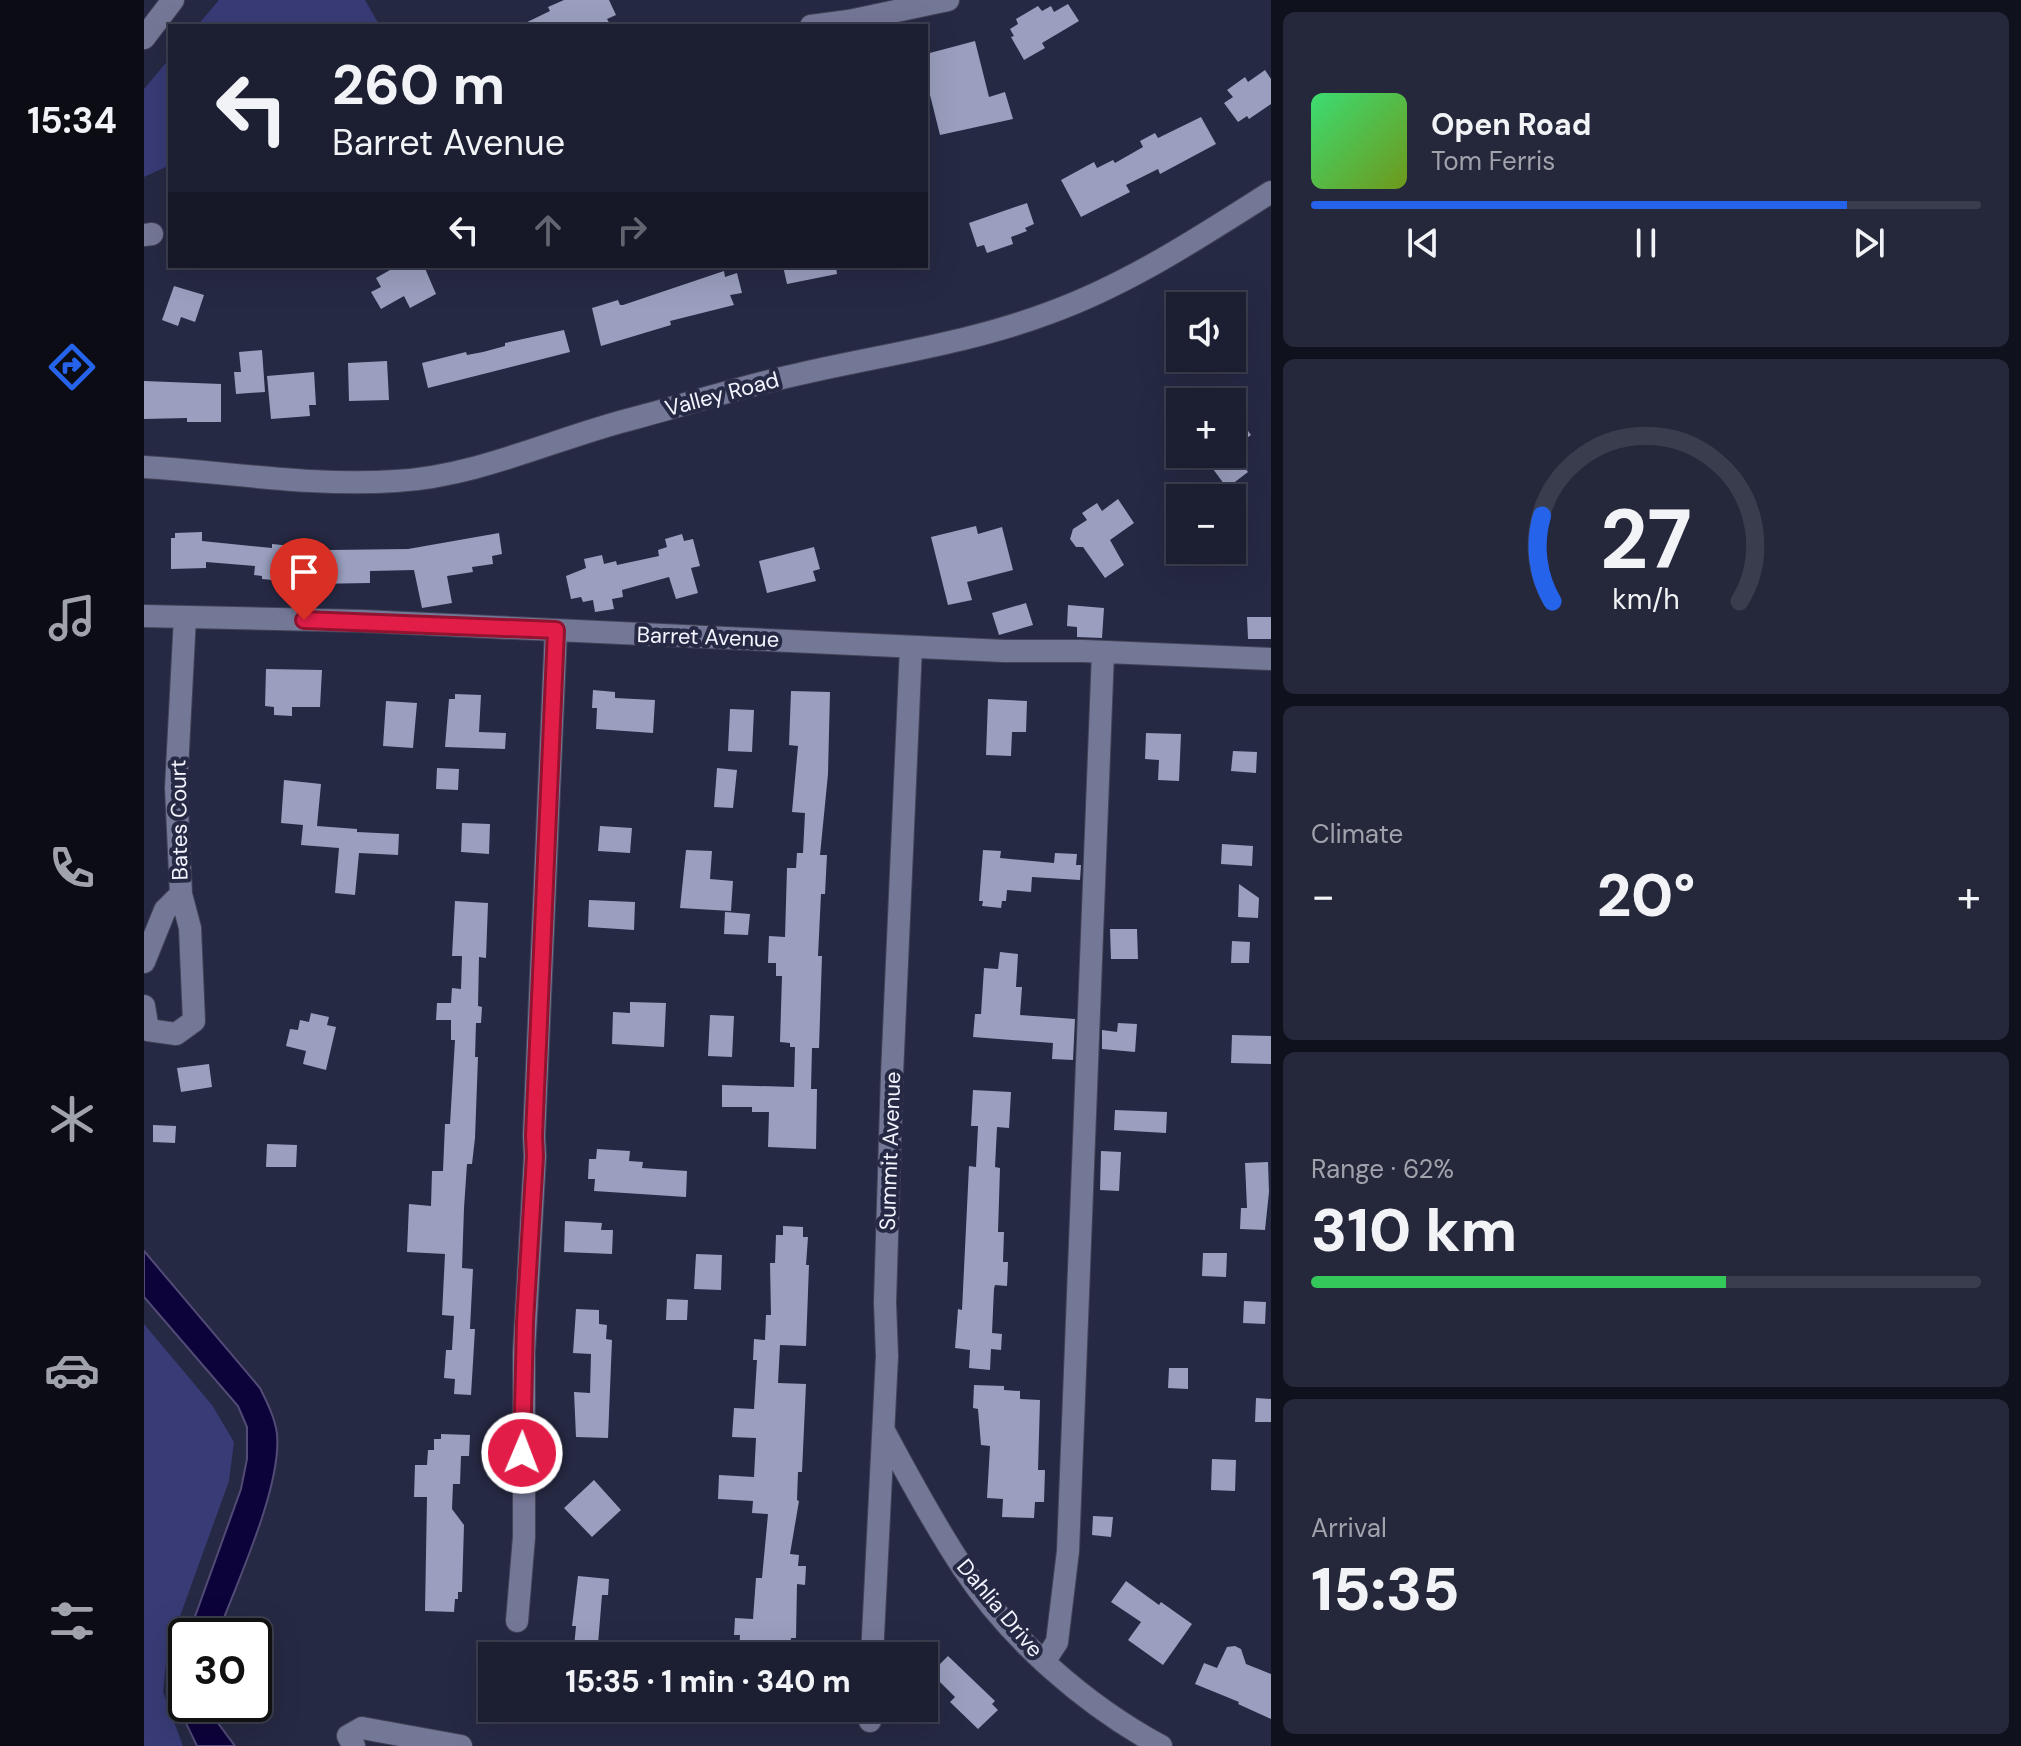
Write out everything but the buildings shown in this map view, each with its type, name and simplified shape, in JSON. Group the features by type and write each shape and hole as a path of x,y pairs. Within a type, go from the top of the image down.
{"street":[{"path":"144,38 173,0"},
{"path":"826,24 948,0"},
{"name":"Valley Road","path":"144,467 331,484 428,478 479,468 630,419 785,377 993,333 1108,288 1186,246 1271,192"},
{"name":"Barret Avenue","path":"144,616 363,621 911,647 1271,659"},
{"name":"Bates Court","path":"144,1006 148,1030 176,1034 194,1021 190,928 181,894 176,788 185,617"},
{"path":"517,1621 524,1537 524,1352 556,630"},
{"name":"Summit Avenue","path":"873,1642 883,1430 892,1075 911,647"},
{"path":"1044,1662 1057,1642 1068,1551 1103,652"},
{"path":"144,962 165,910 181,894"},
{"name":"Dahlia Drive","path":"883,1430 923,1504 964,1570 1012,1629 1044,1662 1100,1709 1161,1746"},
{"path":"354,1746 348,1736 362,1728 461,1746"}],"shaded area":[{"path":"219,0 365,0 379,24 199,24"},
{"path":"168,60 168,166 144,177 144,89"},
{"path":"144,1251 260,1388 276,1428 277,1456 265,1507 224,1618 194,1618 241,1489 247,1459 247,1427 238,1406 144,1297"},
{"path":"144,1324 212,1405 234,1442 229,1481 179,1618 168,1618 163,1692 168,1706 168,1722 174,1722 183,1746 144,1746"},
{"path":"185,1722 217,1722 235,1746 197,1746"}],"route":[{"path":"304,620 556,630 535,1156 525,1322 522,1453"}]}
